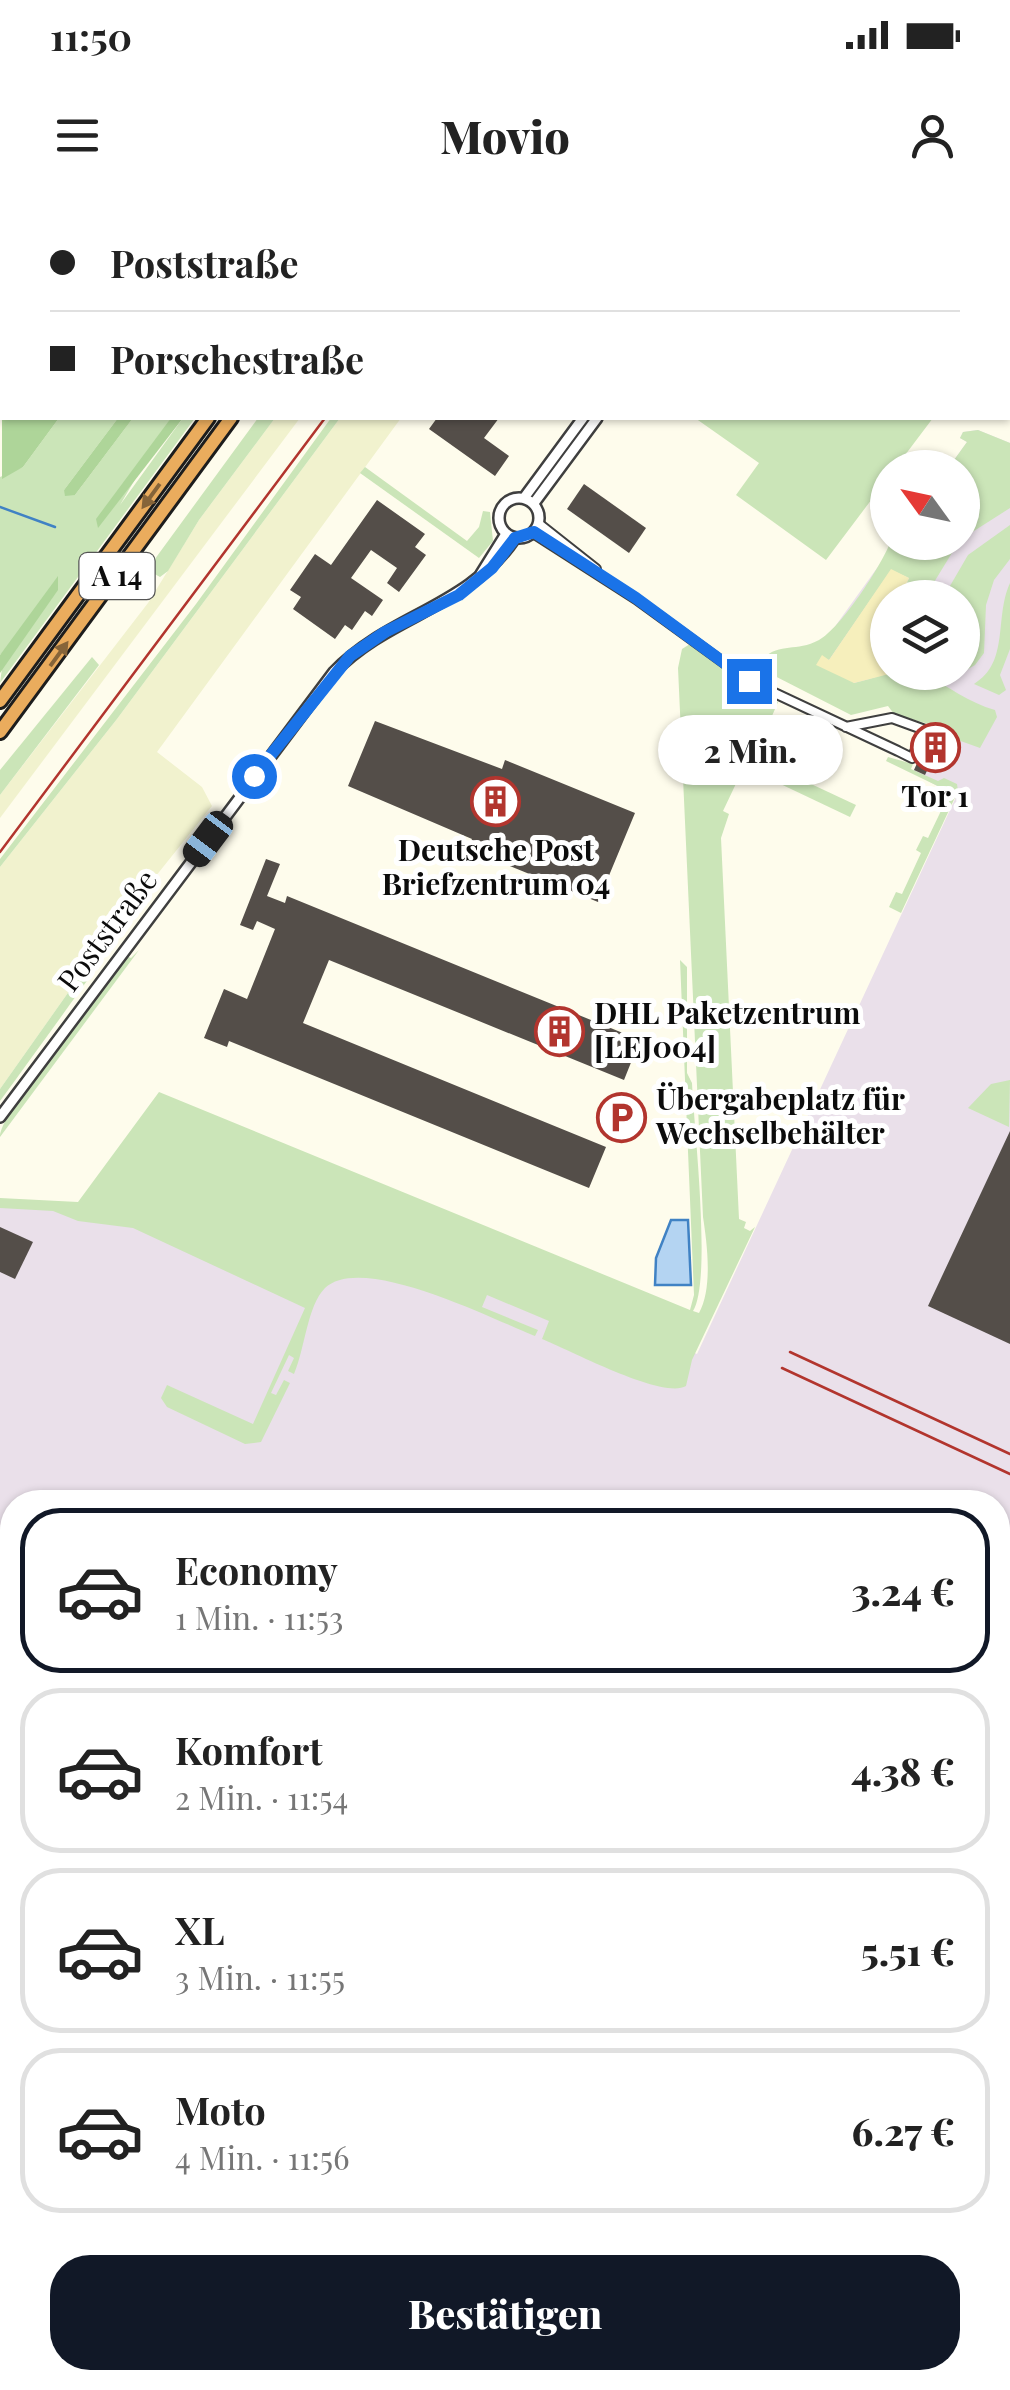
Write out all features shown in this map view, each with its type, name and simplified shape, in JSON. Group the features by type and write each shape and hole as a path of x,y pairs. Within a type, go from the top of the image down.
{"highway":[{"name":"A 14","path":"0,701 207,420"},
{"name":"A 14","path":"0,732 230,420"}],"street":[{"name":"Poststraße","path":"529,501 582,420"},
{"name":"Poststraße","path":"529,501 594,420"},
{"name":"Poststraße","path":"0,1117 334,672 367,642 442,606 476,581 510,536 499,521 502,508 510,500 529,501"},
{"path":"529,501 536,528 749,681 846,727 912,758 925,730 892,718 846,727"},
{"path":"510,536 536,528"}],"shaded area":[{"path":"978,430 1010,443 1010,1490 0,1490 0,1204 133,1211 315,1177 697,1354 956,797 913,772 933,726 808,664 883,560 980,560 980,450 961,450 967,442 960,438 963,432"}],"green space":[{"path":"2,420 58,420 23,467 2,479"},
{"path":"58,420 116,420 64,490 75,495 131,420 170,420 120,505 182,420 194,420 0,683 2,668 57,590 0,655 0,477 23,467"},
{"path":"116,420 131,420 75,495 65,496 64,490"},
{"path":"170,420 181,420 98,528 96,519"},
{"path":"257,420 274,420 199,520 168,571 160,577 151,572 152,563"},
{"path":"274,420 298,420 0,818 0,795 148,603 199,520"},
{"path":"330,420 339,420 117,719 0,867 0,859 196,604"},
{"path":"339,420 400,420 157,752 202,787 212,806 111,932 0,1089 0,867 117,719"},
{"path":"698,420 931,420 909,450 870,450 870,502 826,560 736,495 759,463"},
{"path":"978,430 1010,443 1010,508 980,527 980,450 961,450 967,442 960,438 963,432"},
{"path":"365,467 467,541 479,527 483,511 490,512 493,541 479,558 360,473"},
{"path":"1010,525 1010,559 994,580 986,605 984,653 980,658 980,580 953,580 965,560 980,560 980,546"},
{"path":"881,560 948,560 935,580 908,580 891,570 884,580 870,580 870,600 829,660 821,657 854,683 870,679 870,690 953,690 995,710 997,717 980,748 944,735 946,729 894,714 888,706 851,715 755,666 771,653 810,644 828,633"},
{"path":"58,576 58,590 0,673 0,655"},
{"path":"1010,583 1010,649 1000,675 1006,690 999,695 980,687 980,679 997,652"},
{"path":"690,644 778,702 748,772 742,771 723,811 729,814 721,838 739,1219 746,1222 744,1228 750,1231 755,1227 692,1360 686,1386 658,1386 638,1380 542,1339 549,1321 487,1295 482,1307 538,1330 535,1336 428,1292 368,1278 343,1279 325,1288 319,1296 294,1374 288,1371 294,1358 289,1355 271,1393 276,1395 284,1380 290,1383 261,1442 245,1444 167,1407 161,1398 167,1385 253,1424 305,1308 133,1228 78,1221 53,1211 0,1208 0,1198 78,1202 159,1092 690,1310 694,1295 680,960 687,967 687,1073 692,1083 702,1238 693,1311 699,1313 708,1265 678,668 682,649"},
{"path":"92,657 99,665 0,795 0,770"},
{"path":"888,757 913,764 911,769 938,781 944,778 957,784 958,791 901,913 889,907 896,892 902,894 921,853 916,850 923,836 928,838 950,792 886,761"},
{"path":"762,761 856,805 850,817 757,773"},
{"path":"151,885 151,892 0,1101 0,1089 111,932"},
{"path":"139,950 0,1137 17,1102 55,1048 126,956 131,958"},
{"path":"1010,1080 1009,1127 968,1108 991,1084"}],"sand":[{"path":"891,569 909,578 908,580 884,580"},
{"path":"870,600 870,679 854,683 816,665 822,655 829,660"}],"water":[{"path":"671,1220 688,1220 691,1285 655,1285 656,1258"}],"building":[{"path":"436,420 498,420 484,438 509,456 495,476 429,429"},
{"path":"584,484 646,528 629,553 567,509"},
{"path":"377,500 425,534 415,547 426,555 399,592 387,583 397,568 371,550 351,578 383,600 372,616 365,611 352,630 345,625 335,639 293,609 301,597 290,590 315,554 331,565"},
{"name":"Deutsche Post Briefzentrum 04","path":"375,721 502,769 505,760 635,813 598,902 468,849 472,839 348,786"},
{"name":"Tor 1","path":"935,724 946,729 939,745 952,751 947,760 935,754 925,775 914,770"},
{"name":"DHL Paketzentrum [LEJ004]","path":"266,859 280,864 267,896 285,903 287,896 640,1040 624,1080 329,960 303,1023 606,1147 589,1188 229,1041 227,1047 204,1038 224,989 247,999 275,929 257,921 253,930 240,925"},
{"path":"1010,1131 1010,1344 928,1306"},
{"path":"0,1227 33,1242 15,1279 0,1272"}],"waterway":[{"path":"0,507 55,527"}],"railway":[{"path":"0,852 324,420"},
{"path":"790,1352 1010,1454"},
{"path":"782,1368 1010,1474"}],"place":[{"name":"Tor 1","path":"935,748"},
{"name":"Deutsche Post Briefzentrum 04","path":"496,802"},
{"name":"DHL Paketzentrum [LEJ004]","path":"559,1031"},
{"name":"Übergabeplatz für Wechselbehälter","path":"621,1117"}],"route":[{"path":"254,776 324,683 350,656 367,642 459,595 492,568 515,538 534,532 636,598 749,681"}]}
